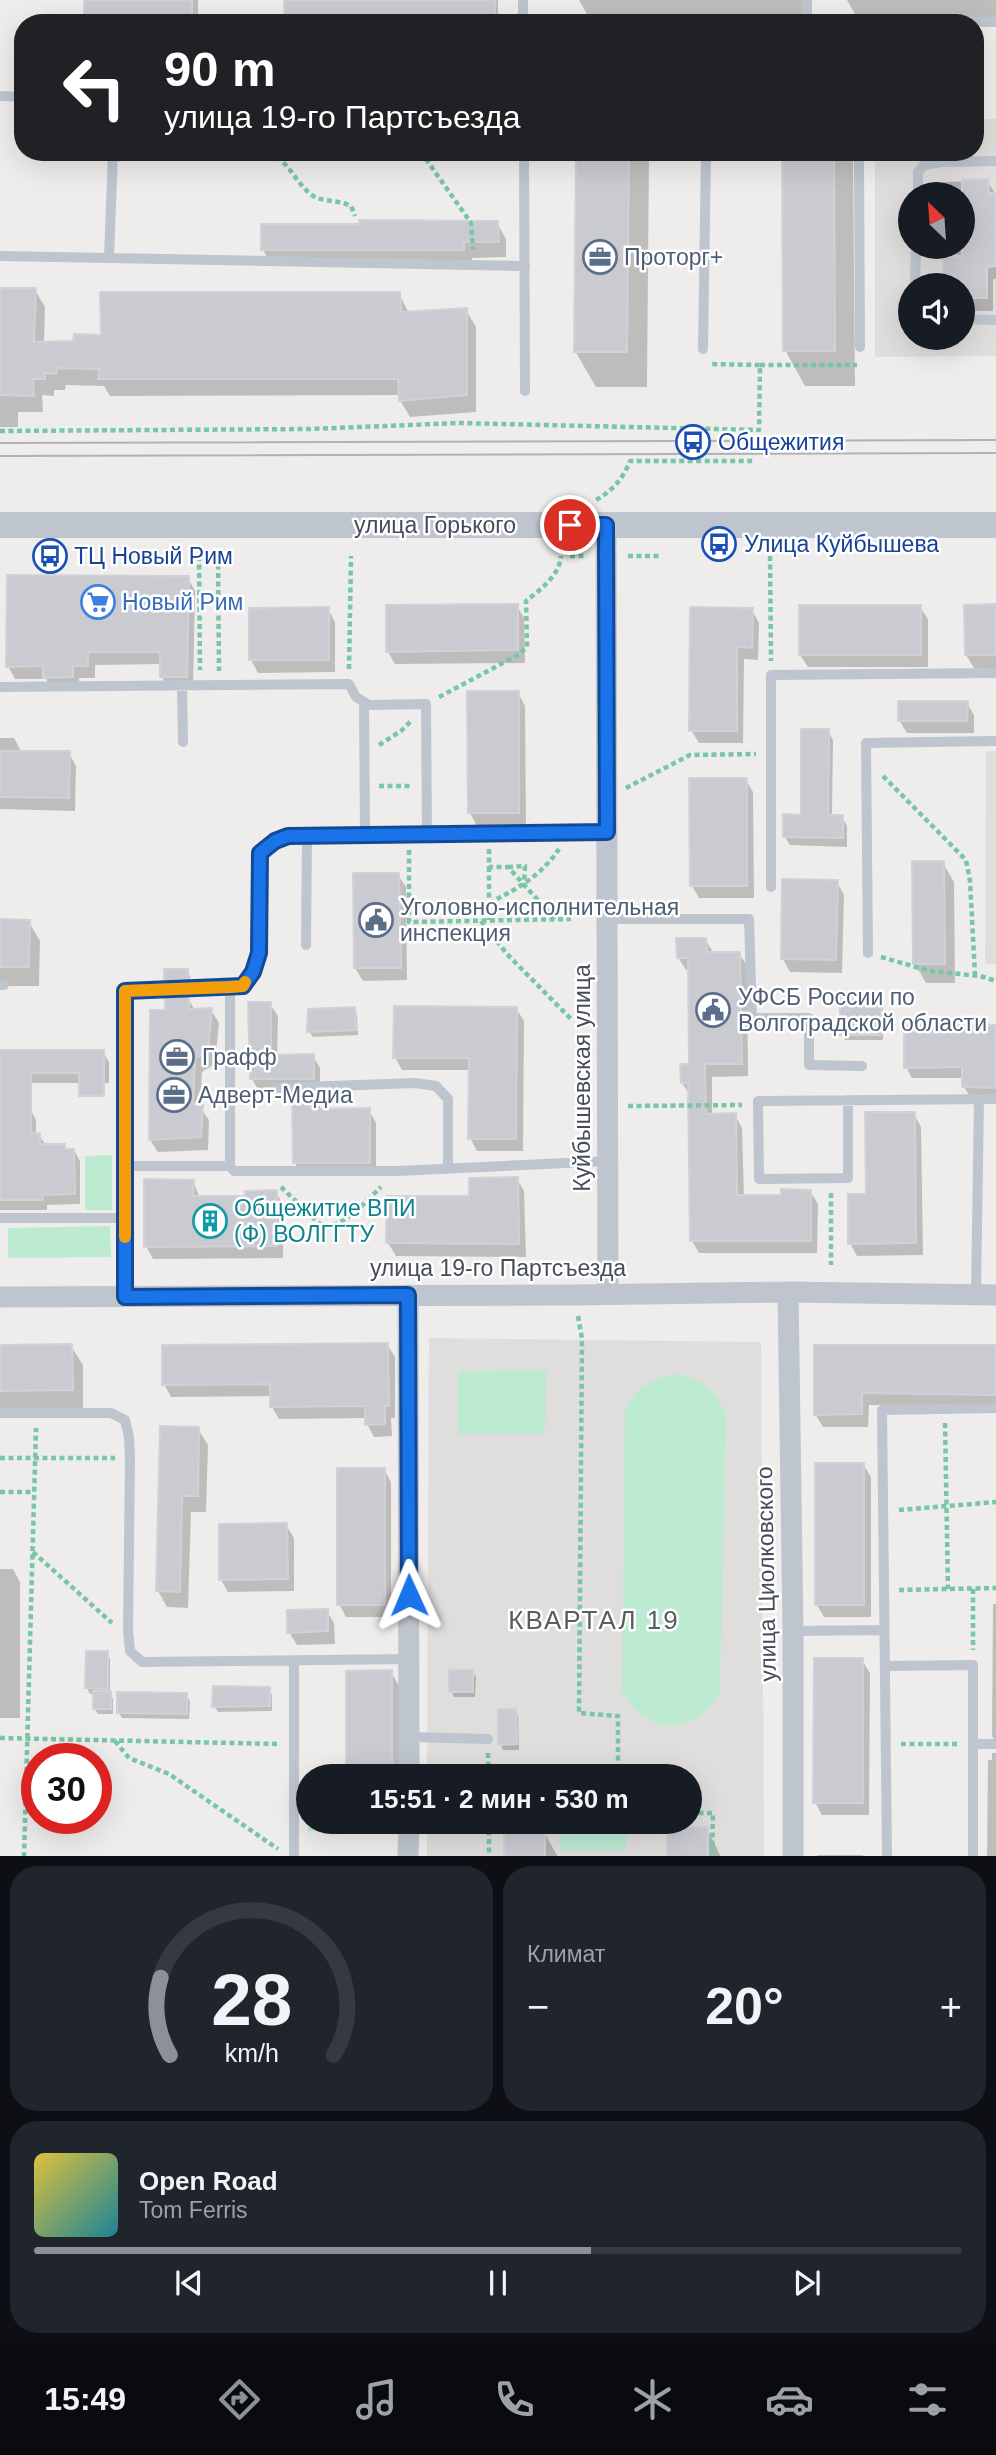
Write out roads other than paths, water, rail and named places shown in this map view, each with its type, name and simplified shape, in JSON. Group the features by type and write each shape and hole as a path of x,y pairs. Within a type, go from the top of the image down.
{"street":[{"name":"улица Горького","path":"0,525 996,525"},
{"name":"Куйбышевская улица","path":"606,525 608,1294"},
{"name":"улица 19-го Партсъезда","path":"0,1297 788,1292 986,1295"},
{"name":"улица Циолковского","path":"788,1292 793,1856"},
{"path":"408,1295 409,1764"},
{"path":"408,1856 409,1834"}],"lane":[{"path":"109,258 113,161"},
{"path":"524,161 525,391"},
{"path":"703,349 706,161"},
{"path":"859,161 860,347"},
{"path":"918,182 918,173 924,165 996,161"},
{"path":"0,256 525,266"},
{"path":"975,319 996,320"},
{"path":"771,887 771,675 996,673"},
{"path":"0,687 349,684 356,696 369,705 421,704 427,836"},
{"path":"182,686 184,741"},
{"path":"364,703 365,836"},
{"path":"868,953 866,743 996,741"},
{"path":"125,1297 125,991 243,986 257,964 259,953 260,853 275,841 288,836 607,832"},
{"path":"306,944 307,836"},
{"path":"609,919 749,919 752,1018 809,1018 809,1065 862,1066"},
{"path":"230,987 230,1166 234,1171 397,1171 608,1161"},
{"path":"276,1088 415,1083 436,1086 448,1098 448,1168"},
{"path":"979,1099 986,1295"},
{"path":"848,1100 848,1178 759,1180 758,1101 848,1100 996,1099"},
{"path":"125,1166 230,1166"},
{"path":"0,1218 125,1218"},
{"path":"887,1856 882,1410 996,1408"},
{"path":"0,1413 111,1413 125,1420 130,1458 128,1638 130,1651 142,1662 410,1659"},
{"path":"793,1631 884,1630"},
{"path":"291,1856 294,1661"},
{"path":"884,1666 974,1665 973,1856"},
{"path":"410,1737 488,1740"},
{"path":"974,1744 996,1744"}],"tram line":[{"path":"0,443 996,440"},
{"path":"0,456 996,453"}],"place":[{"name":"Проторг+","path":"600,257"},
{"name":"Общежития","path":"693,442"},
{"name":"Улица Куйбышева","path":"719,544"},
{"name":"ТЦ Новый Рим","path":"50,556"},
{"name":"Новый Рим","path":"98,602"},
{"name":"Уголовно-исполнительная инспекция","path":"376,920"},
{"name":"УФСБ России по Волгоградской области","path":"713,1010"},
{"name":"Графф","path":"177,1057"},
{"name":"Адверт-Медиа","path":"174,1095"},
{"name":"Общежитие ВПИ (Ф) ВОЛГГТУ","path":"210,1221"}],"district":[{"name":"КВАРТАЛ 19","path":"594,1620"}]}
